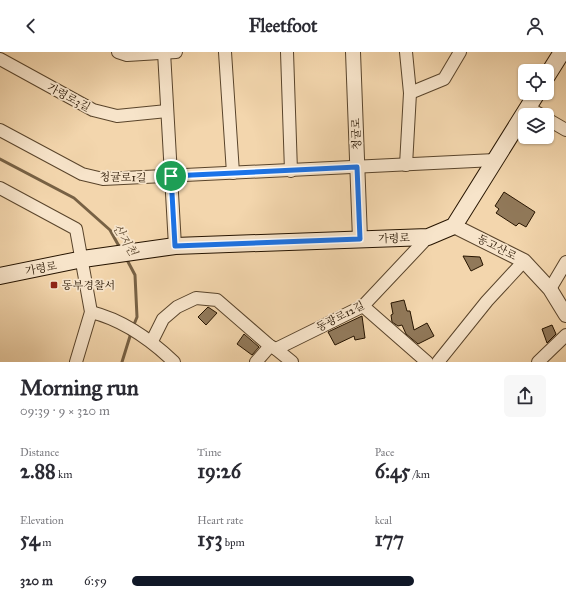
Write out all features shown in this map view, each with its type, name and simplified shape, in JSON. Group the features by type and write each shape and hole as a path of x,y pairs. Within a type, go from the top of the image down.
{"main road":[{"path":"554,65 562,52"},
{"path":"454,226 495,160 518,131"},
{"name":"가령로","path":"0,276 83,260 175,246 428,238 454,226"}],"street":[{"path":"118,52 127,55 168,52 167,110 175,246"},
{"path":"225,52 233,174"},
{"path":"287,52 291,171"},
{"name":"청귤로","path":"353,52 360,239"},
{"path":"406,52 410,94 406,165"},
{"path":"410,94 444,79 460,52"},
{"name":"가령로3길","path":"0,59 93,110 116,116 167,110"},
{"path":"554,123 566,130"},
{"name":"청귤로1길","path":"0,130 82,174 103,179 233,174 495,160"},
{"path":"0,188 76,229 83,260 91,312 76,362"},
{"name":"동고산로","path":"454,226 524,261 550,289 566,313"},
{"name":"동광로12길","path":"256,362 273,347 363,306 428,238"},
{"path":"438,362 487,301 524,261"},
{"path":"550,289 566,262"},
{"path":"152,341 164,319 177,307 196,298 217,300 292,362"},
{"path":"363,306 427,362"},
{"path":"91,312 107,316 152,341 174,362"},
{"path":"538,362 566,335"}],"building":[{"path":"504,192 535,212 526,227 519,223 516,226 496,213 499,209 495,206"},
{"path":"463,256 480,257 483,265 471,271"},
{"path":"404,300 407,311 410,311 414,330 427,323 434,336 418,344 406,334 402,325 398,326 392,322 391,315 393,314 391,303"},
{"path":"208,307 217,313 206,325 198,317"},
{"path":"362,316 365,338 355,340 354,336 335,345 328,332"},
{"path":"552,325 556,334 547,343 542,329"},
{"path":"244,334 259,347 252,355 237,344"}],"waterway":[{"name":"산지천","path":"0,159 74,198 110,230 120,248"},
{"name":"산지천","path":"126,258 135,275 137,317 133,327"},
{"name":"산지천","path":"122,362 131,333"}],"place":[{"name":"동부경찰서","path":"54,285"}],"route":[{"path":"357,167 360,239 175,246 171,176 357,167"}]}
